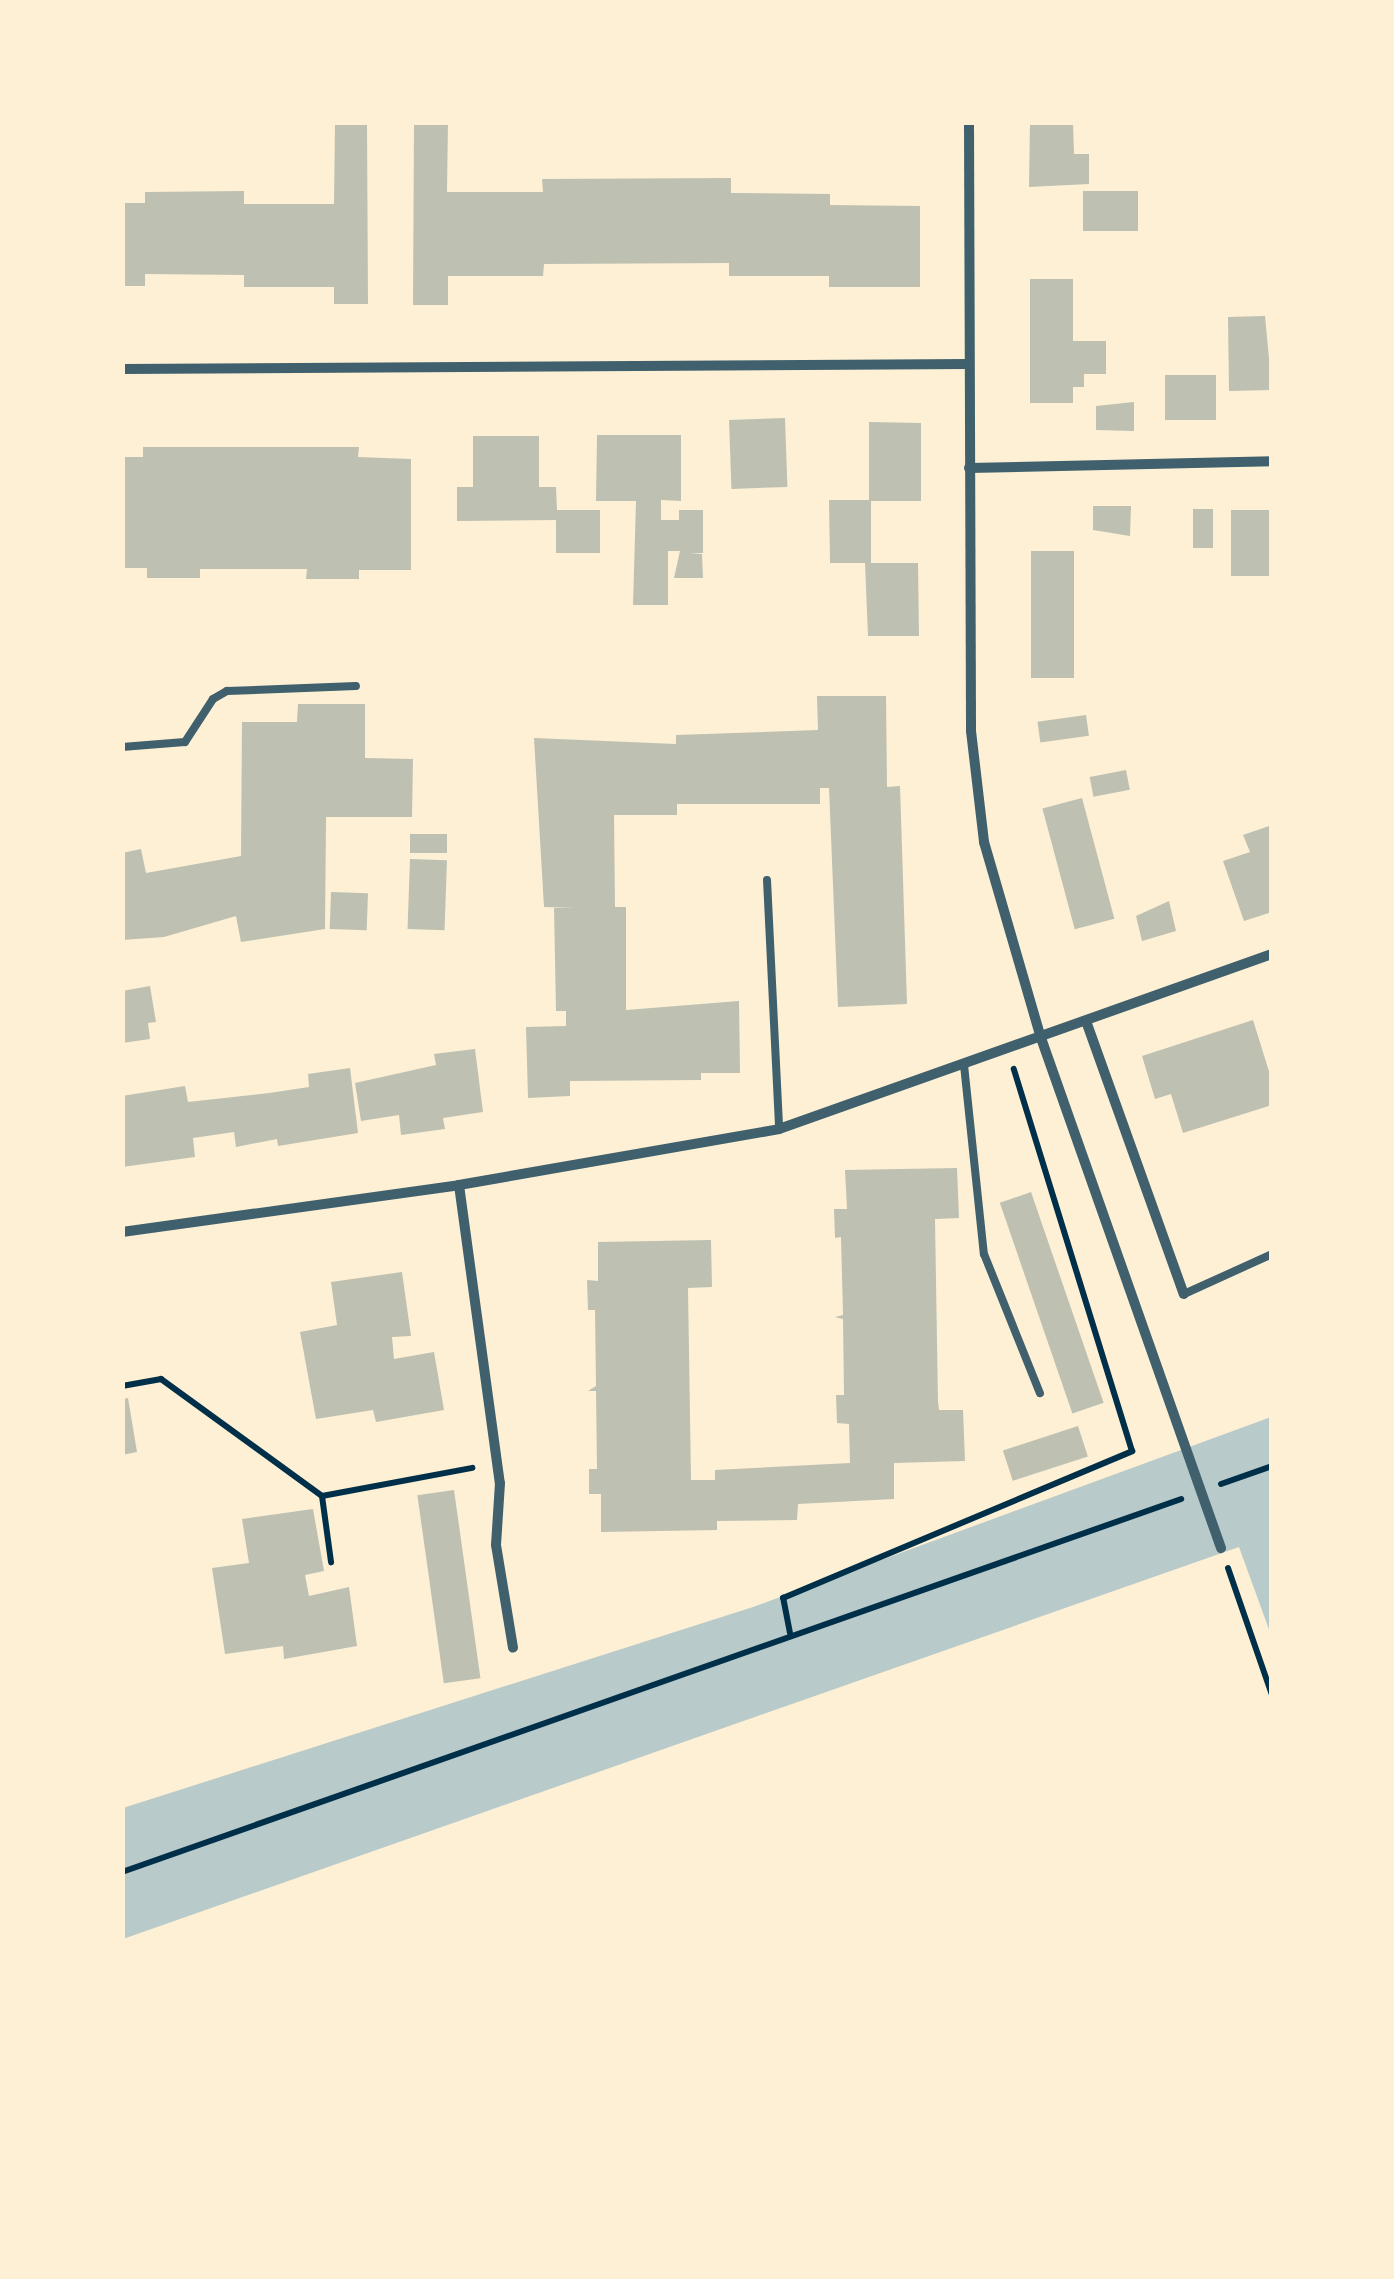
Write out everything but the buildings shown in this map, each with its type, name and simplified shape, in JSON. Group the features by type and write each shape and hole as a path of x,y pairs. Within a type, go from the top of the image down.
{"street":[{"path":"970,122 971,731 984,842 1041,1038 1221,1548"},
{"path":"122,369 969,364"},
{"path":"968,468 1272,461"},
{"path":"122,1232 459,1186 780,1129 1272,954"},
{"path":"1086,1020 1184,1294"},
{"path":"459,1186 498,1464 496,1545 512,1648"}],"lane":[{"path":"122,746 185,742 213,699 227,691 356,686"},
{"path":"766,880 780,1129"},
{"path":"964,1065 984,1254 1040,1393"},
{"path":"1184,1294 1272,1254"}],"path":[{"path":"790,1633 784,1598 1132,1451 1008,1050"},
{"path":"122,1386 162,1379 322,1496 332,1562"},
{"path":"322,1496 498,1464"},
{"path":"1224,1483 1272,1466"},
{"path":"122,1872 790,1633 1182,1499"},
{"path":"1221,1548 1272,1694"}],"shaded area":[{"path":"1271,1417 1271,1635 1239,1547 123,1939 123,1808 753,1607"}]}
